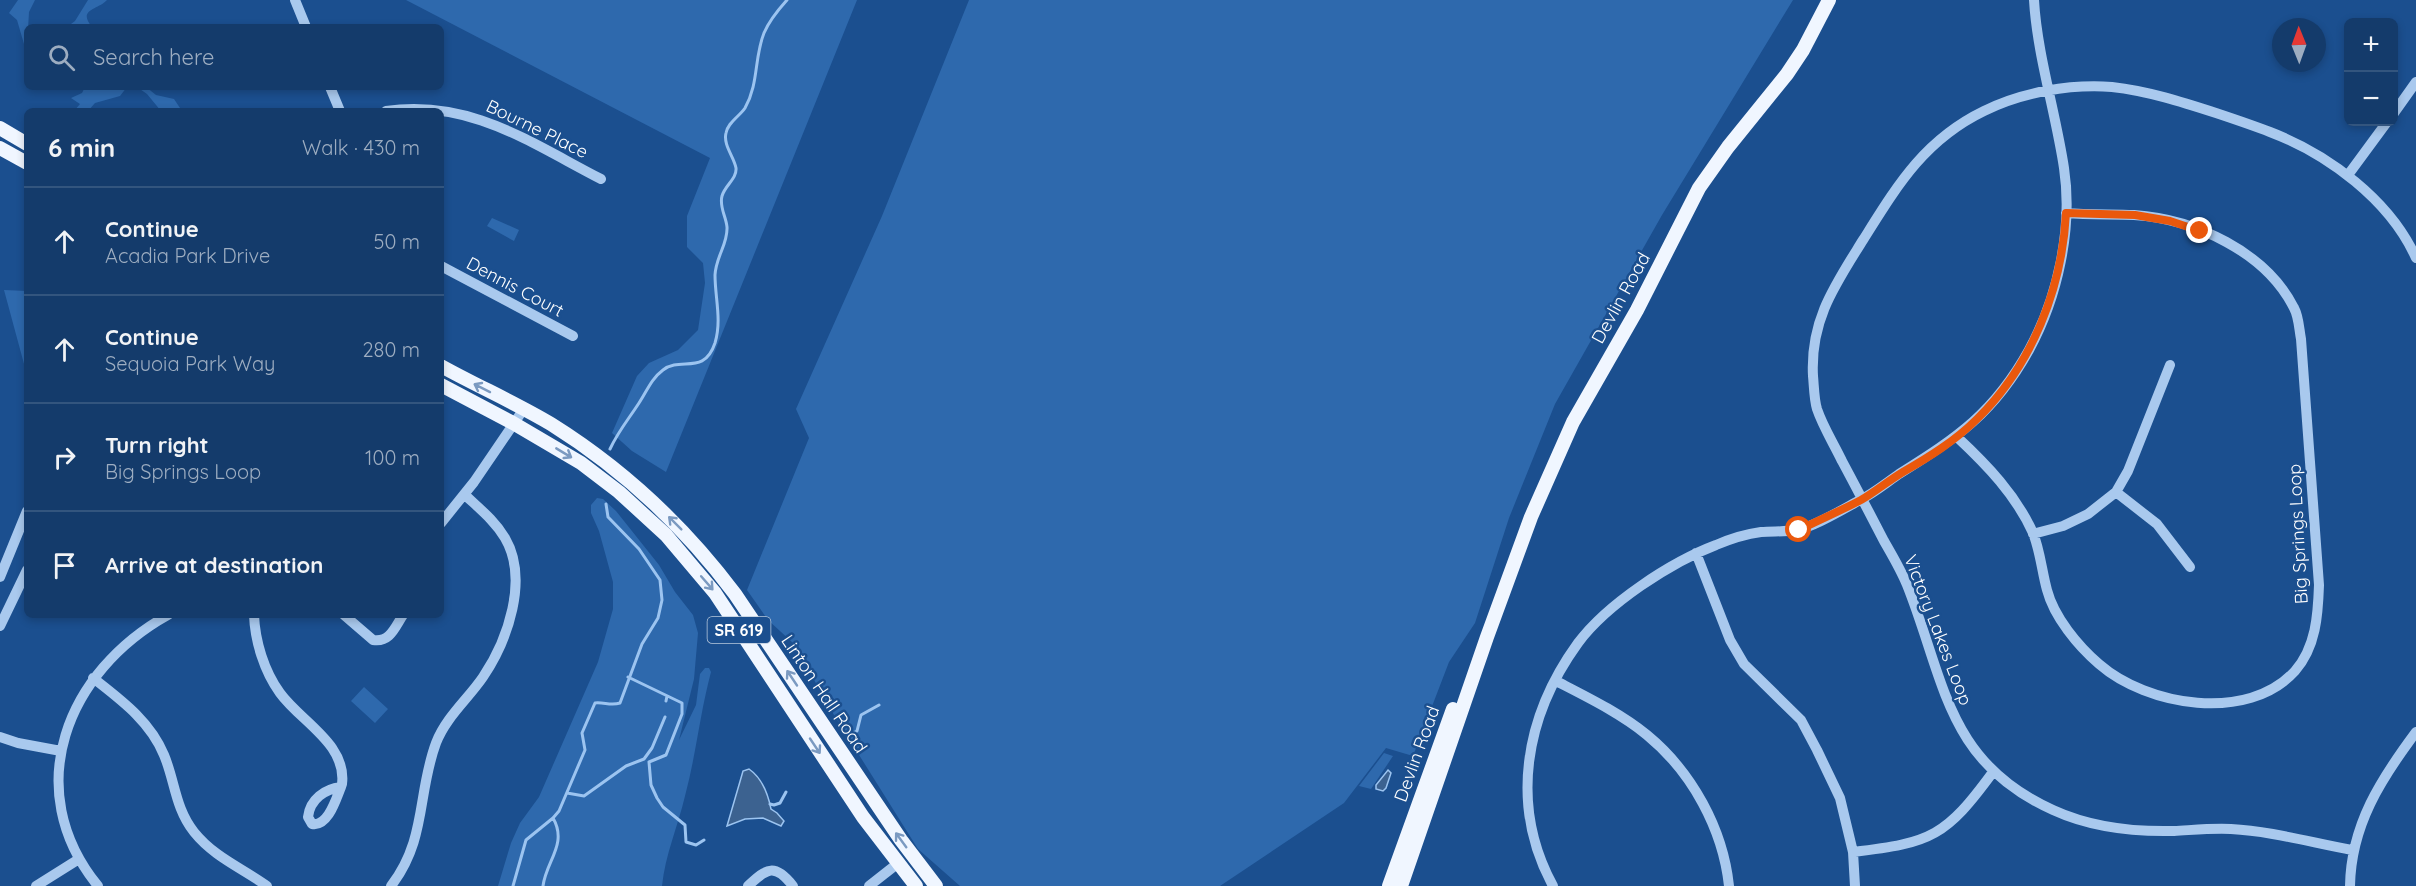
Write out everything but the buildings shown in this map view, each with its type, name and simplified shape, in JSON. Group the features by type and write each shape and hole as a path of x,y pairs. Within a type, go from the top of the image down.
{"main road":[{"name":"Devlin Road","path":"1401,886 1487,637 1550,468 1588,392 1637,310 1699,188 1728,147 1787,74 1803,50 1828,0"},
{"path":"0,128 24,142"},
{"path":"0,148 24,161"},
{"name":"Linton Hall Road","path":"444,368 577,441 625,476 672,519 708,557 735,594 901,840 936,886"},
{"name":"Linton Hall Road","path":"444,386 581,463 619,492 666,535 715,593 863,817 916,886"},
{"name":"Devlin Road","path":"1389,886 1459,692 1487,637"}],"street":[{"path":"295,0 305,24"},
{"path":"1553,886 1544,869 1530,829 1526,783 1532,740 1544,703 1579,642 1615,606 1651,579 1696,554 1737,537 1760,532 1799,530 1862,499 1957,437 1978,419 2009,381 2030,349 2044,317 2058,274 2066,213 2065,171 2034,0"},
{"path":"2398,107 2416,82"},
{"name":"Victory Lakes Loop","path":"2352,850 2248,830 2138,830 2093,824 2057,813 2029,799 1993,772 1979,756 1957,723 1940,686 1906,582 1817,408 1813,347 1822,311 1838,277 1911,166 1935,142 1958,125 1986,110 2049,90 2110,87 2142,92 2176,100 2273,133 2348,176 2384,207 2407,237 2416,258"},
{"path":"331,90 339,108"},
{"name":"Bourne Place","path":"444,112 468,115 512,132 601,179"},
{"path":"2348,176 2384,126"},
{"name":"Big Springs Loop","path":"1957,437 1987,465 2014,501 2033,534 2048,594 2061,620 2098,664 2121,681 2172,700 2196,703 2248,700 2273,690 2295,670 2311,644 2318,618 2319,585 2301,339 2296,310 2281,286 2258,263 2230,244 2170,221 2135,215 2066,213"},
{"name":"Dennis Court","path":"444,268 573,336"},
{"path":"2033,534 2063,526 2088,514 2116,492 2128,471 2170,365"},
{"path":"444,520 465,495 523,410"},
{"path":"2116,492 2157,524 2190,567"},
{"path":"391,886 405,867 416,838 431,760 438,737 446,723 484,675 503,638 511,612 516,580 512,552 497,526 465,495"},
{"path":"0,578 24,518"},
{"path":"1696,554 1730,640 1744,664 1801,720 1840,798 1853,852 1855,886"},
{"path":"0,626 24,576"},
{"path":"98,886 79,859 66,827 59,769 61,751 70,717 93,678 128,642 164,618"},
{"path":"254,618 259,645 270,676 290,707 334,749 339,757 343,775 341,787"},
{"path":"348,618 374,640 379,641 389,637 401,618"},
{"path":"93,678 125,702 150,730 164,755 179,806 193,831 217,855 267,886"},
{"path":"1556,681 1598,703 1647,735 1679,767 1701,800 1717,834 1729,886"},
{"path":"2350,886 2352,850 2366,809 2376,789 2416,732"},
{"path":"0,737 18,743 61,751"},
{"path":"1853,852 1913,843 1934,835 1953,821 1993,772"},
{"path":"36,886 79,859"},
{"path":"869,886 897,864"},
{"path":"748,886 768,870 784,874 793,886"}],"shaded area":[{"path":"18,0 35,0 29,12 28,24 24,24 24,44 17,20 9,13"},
{"path":"88,0 107,0 90,10 87,17 90,24 71,24"},
{"path":"406,0 857,0 666,472 632,451 612,433 637,376 649,363 678,350 698,330 705,283 703,263 687,247 687,216 710,158"},
{"path":"969,0 1793,0 1662,215 1555,404 1509,518 1475,623 1449,662 1413,756 1386,748 1344,803 1220,886 960,886 918,849 834,715 793,643 768,620 747,590 809,438 796,409 882,216"},
{"path":"84,90 125,90 120,96 95,103 91,108 77,108 80,104 71,98"},
{"path":"141,90 150,90 156,95 174,99 180,108 159,108"},
{"path":"492,218 519,230 514,241 487,226"},
{"path":"4,290 24,291 24,364"},
{"path":"597,498 603,499 616,511 659,565 675,592 693,615 698,633 694,679 679,740 696,705 700,674 705,668 709,668 711,672 685,796 662,886 498,886 511,843 520,823 539,797 598,662 613,609 613,582 599,531 591,513 591,505"},
{"path":"364,687 388,709 375,723 351,701"},
{"path":"1384,753 1393,756 1371,789 1359,786"},
{"path":"749,769 764,787 771,809 784,821 781,826 763,818 745,819 727,826 743,771"},
{"path":"1388,770 1391,773 1386,788 1383,791 1376,789 1376,785"}],"waterway":[{"path":"610,449 652,381 670,366 692,364 705,359 715,343 718,317 715,275 727,233 721,200 736,172 725,137 729,126 745,108 749,99 755,80 761,42 768,24 787,0"},
{"path":"513,886 526,840 559,811 585,750 582,733 595,703 620,703 642,644 658,618 662,600 660,580 639,549 608,517 606,504"},
{"path":"628,677 682,703 682,714 666,755 649,762"},
{"path":"666,701 667,696"},
{"path":"848,736 857,731 861,715 879,705"},
{"path":"567,793 584,796 626,766 644,759 652,748 665,717"},
{"path":"649,762 651,785 657,798 663,807 685,825 686,842 696,845 704,840"},
{"path":"770,804 780,803 786,792"},
{"path":"543,886 557,844 557,827 553,818"}],"route":[{"path":"1799,530 1862,499 1928,458 1978,419 2009,381 2030,349 2044,317 2058,274 2066,213 2135,215 2170,221 2200,231"}]}
